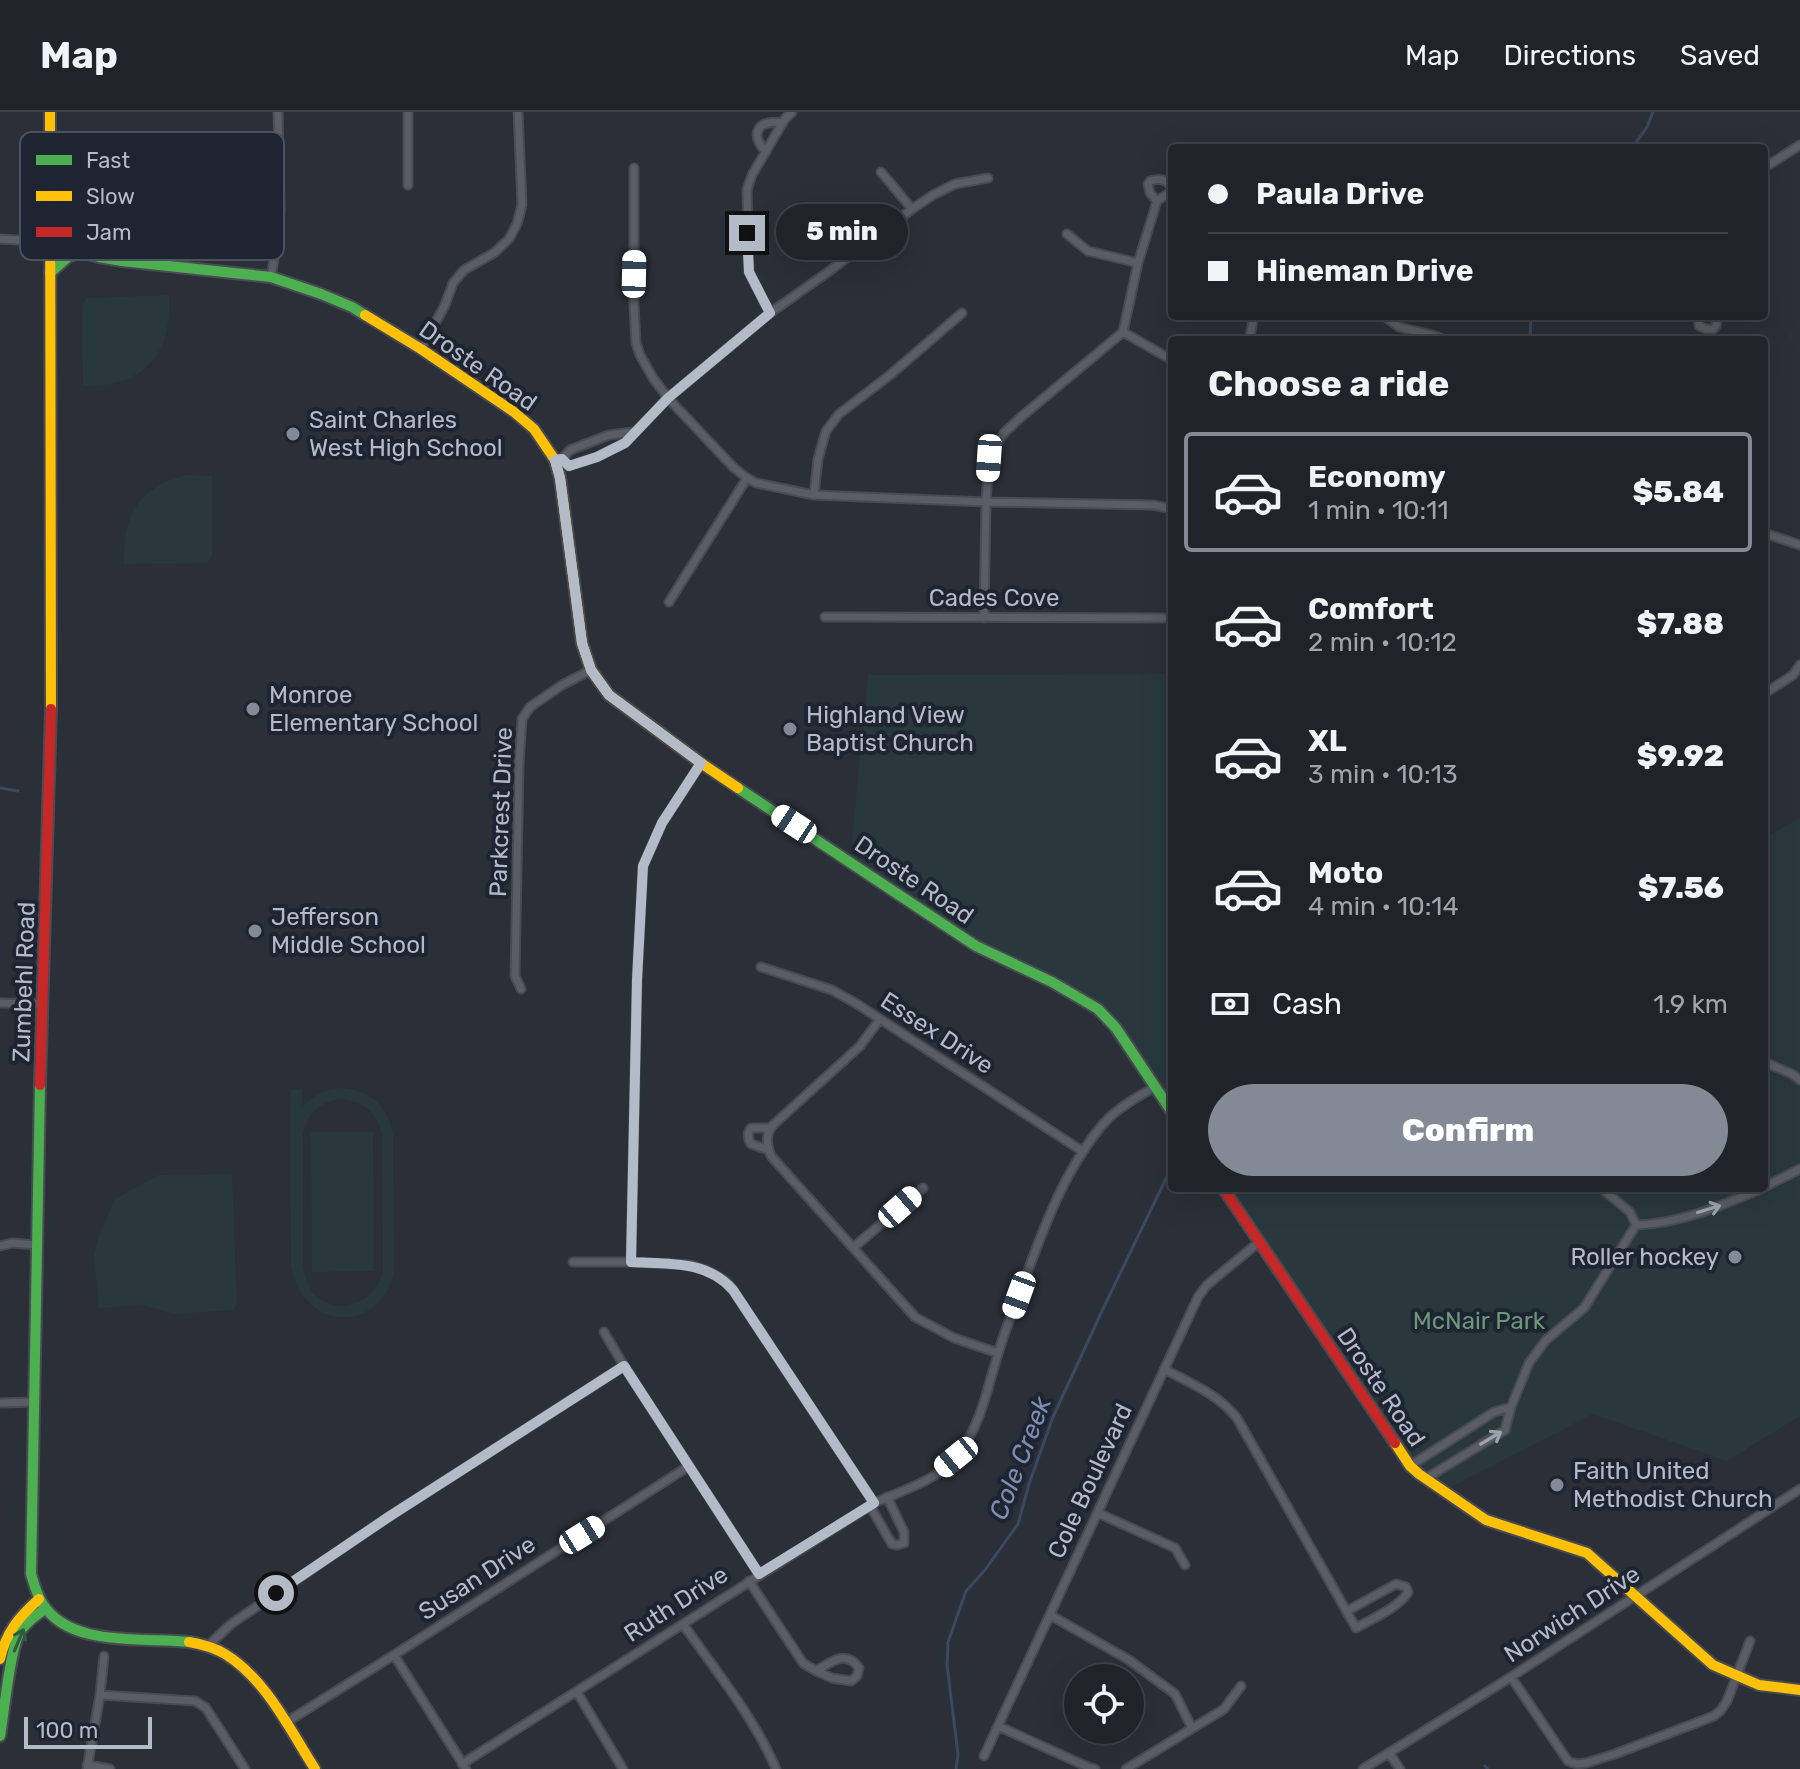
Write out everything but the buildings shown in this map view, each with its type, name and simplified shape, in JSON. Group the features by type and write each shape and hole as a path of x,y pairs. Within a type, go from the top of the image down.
{"street":[{"path":"278,112 278,132"},
{"path":"408,112 408,185"},
{"path":"421,349 453,283 464,270 494,253 509,239 517,224 522,205 518,112"},
{"path":"770,313 749,272 747,190 752,175 792,112"},
{"path":"766,152 757,135 759,127 772,121 783,123"},
{"path":"1768,165 1800,145"},
{"path":"634,168 634,305 636,343 640,355 668,398 747,478 756,483 814,495 1153,505 1168,508"},
{"path":"881,172 912,209"},
{"path":"633,432 609,435 570,450 558,460 569,466 625,443 668,398 770,313 912,209 955,184 988,178"},
{"path":"1157,201 1150,193 1148,184 1160,178 1168,182"},
{"path":"984,618 989,458 1004,433 1021,417 1123,332 1138,263 1157,201 1168,192"},
{"path":"1067,234 1088,251 1138,263"},
{"path":"0,239 20,240"},
{"name":"Zumbehl Road","path":"42,1604 31,1574 36,1245 51,696 50,260"},
{"path":"50,273 65,260"},
{"name":"Droste Road","path":"118,260 271,277 337,299 421,349 524,420 558,460 582,643 591,670 609,695 701,763 976,946 1052,982 1098,1009 1116,1028 1168,1106"},
{"path":"271,277 274,260"},
{"path":"814,495 818,459 826,431 839,414 962,313"},
{"path":"1389,320 1399,327 1435,336"},
{"path":"1698,320 1699,326 1706,329 1713,329 1717,320"},
{"path":"1123,332 1168,358"},
{"path":"669,602 747,478"},
{"path":"1768,534 1800,545"},
{"name":"Cades Cove","path":"825,617 1163,618"},
{"path":"1768,691 1793,675 1800,665"},
{"name":"Parkcrest Drive","path":"521,989 515,976 522,719 533,704 591,670"},
{"path":"631,1262 637,980 643,866 662,823 701,763"},
{"name":"Essex Drive","path":"761,967 832,990 1082,1151"},
{"path":"0,1003 43,1004"},
{"path":"880,1019 860,1046 771,1128 766,1139 771,1156 915,1317 954,1338 998,1353"},
{"path":"1768,1064 1800,1080"},
{"name":"Ruth Drive","path":"464,1766 759,1574 872,1505 923,1481 956,1457 972,1433 984,1406 998,1353 1040,1237 1082,1151 1107,1120 1134,1098 1155,1087"},
{"path":"769,1150 751,1144 748,1132 751,1128 771,1128"},
{"path":"1768,1186 1800,1169"},
{"path":"854,1247 923,1188"},
{"name":"Droste Road","path":"1226,1192 1410,1466 1486,1520 1587,1553 1713,1665 1759,1685 1800,1690"},
{"path":"1606,1192 1630,1212 1636,1225"},
{"path":"1636,1225 1652,1225 1716,1208 1754,1192"},
{"path":"1425,1479 1505,1430 1529,1363 1546,1340 1584,1308 1636,1225"},
{"name":"Cole Boulevard","path":"984,1756 1203,1290 1259,1242"},
{"path":"0,1246 12,1243 36,1245"},
{"path":"573,1262 690,1265 725,1281 872,1505 887,1539 892,1544 904,1543 904,1532 887,1497"},
{"path":"604,1332 759,1574"},
{"path":"208,1646 231,1624 390,1516 624,1366"},
{"path":"1164,1369 1214,1395 1237,1418 1356,1628 1405,1598 1408,1592 1406,1587 1396,1584 1347,1611"},
{"path":"0,1403 33,1402"},
{"path":"1410,1466 1494,1412 1511,1407"},
{"name":"Susan Drive","path":"285,1723 689,1466"},
{"name":"Norwich Drive","path":"1363,1769 1800,1489"},
{"path":"1098,1513 1175,1548 1185,1565"},
{"path":"749,1581 803,1663 816,1671 832,1678 851,1681 857,1676 859,1668 852,1659 840,1658 816,1671"},
{"path":"42,1604 56,1620 74,1631 106,1637 172,1640 208,1646 234,1661 257,1682 315,1769"},
{"path":"0,1659 6,1634 16,1619 42,1604"},
{"path":"0,1736 19,1633 42,1604"},
{"path":"1050,1615 1129,1660 1175,1694 1192,1728"},
{"path":"683,1624 747,1717 776,1769"},
{"path":"1511,1677 1568,1761 1586,1763 1714,1716 1727,1701 1750,1641"},
{"path":"394,1655 464,1766"},
{"path":"104,1656 87,1767 110,1769"},
{"path":"1126,1769 1224,1709 1241,1686"},
{"path":"577,1692 623,1769"},
{"path":"100,1695 195,1701 206,1708 245,1769"},
{"path":"998,1726 1090,1768"},
{"path":"1389,1753 1400,1769"}],"green space":[{"path":"169,295 166,335 150,364 122,381 83,386 82,305 86,298"},
{"path":"186,475 212,476 212,557 207,563 124,564 126,532 136,506 156,487"},
{"path":"1168,674 1168,1109 1098,1009 976,946 850,861 868,675"},
{"name":"McNair Park","path":"1800,818 1800,1416 1727,1461 1593,1414 1451,1487 1419,1474 1226,1192 1768,1192 1768,836"},
{"path":"302,1089 303,1106 332,1089 358,1091 374,1100 386,1114 393,1134 394,1273 385,1293 373,1307 357,1315 341,1317 324,1313 309,1303 298,1287 291,1266 290,1090","holes":["339,1099 361,1105 380,1126 383,1271 367,1297 339,1306 312,1292 303,1265 303,1134 311,1115 326,1103"]},
{"path":"311,1132 373,1132 374,1271 312,1272"},
{"path":"232,1174 237,1304 233,1310 175,1314 141,1305 99,1308 94,1255 115,1199 158,1175"}],"waterway":[{"name":"Cole Creek","path":"1635,144 1653,112"},
{"name":"Cole Creek","path":"1530,336 1531,320"},
{"path":"0,788 18,791"},
{"name":"Cole Creek","path":"956,1769 958,1754 947,1665 948,1642 966,1591 1018,1524 1053,1417 1168,1174"},
{"path":"1485,1766 1488,1769"}],"traffic: fast":[{"path":"50,273 65,260"},
{"path":"116,260 271,277 321,294 365,315"},
{"path":"738,788 976,946 1052,982 1098,1009 1116,1028 1168,1106"},
{"path":"40,1085 31,1574 42,1603 54,1617 70,1627 109,1638 189,1642"},
{"path":"0,1736 17,1638 26,1624 45,1609"}],"traffic: slow":[{"path":"50,112 50,132"},
{"path":"50,260 51,709"},
{"path":"365,315 421,349 534,429 555,460 560,478 582,643 591,670 609,695 738,788"},
{"path":"1395,1443 1419,1474 1486,1520 1587,1553 1713,1665 1759,1685 1800,1690"},
{"path":"0,1659 14,1626 39,1599"},
{"path":"189,1642 225,1654 253,1677 276,1706 315,1769"}],"traffic: jam":[{"path":"40,1085 51,709"},
{"path":"1226,1192 1395,1443"}],"place":[{"name":"Saint Charles West High School","path":"293,434"},
{"name":"Monroe Elementary School","path":"253,709"},
{"name":"Highland View Baptist Church","path":"790,729"},
{"name":"Jefferson Middle School","path":"255,931"},
{"name":"Roller hockey","path":"1735,1257"},
{"name":"Faith United Methodist Church","path":"1557,1485"}],"route":[{"path":"276,1593 624,1366 759,1574 874,1503 725,1281 690,1265 631,1262 637,980 643,866 662,823 701,763 609,695 591,670 582,643 555,460 562,459 569,466 625,443 668,398 770,313 749,272 747,233"}]}
